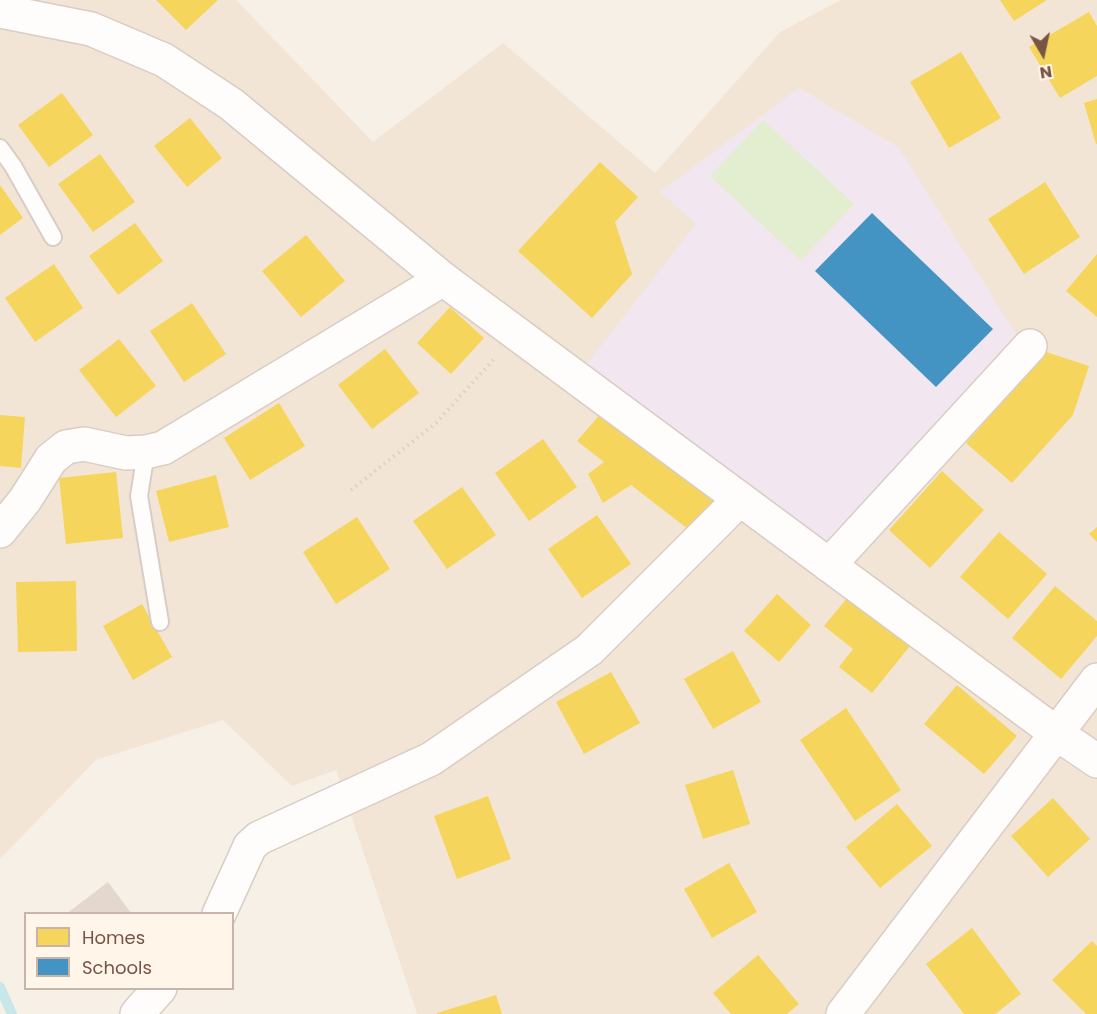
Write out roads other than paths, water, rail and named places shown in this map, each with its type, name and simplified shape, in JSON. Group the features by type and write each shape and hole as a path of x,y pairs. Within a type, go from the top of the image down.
{"street":[{"path":"0,11 91,29 164,60 231,104 443,279 1097,761"},
{"path":"0,531 25,500 51,459 66,447 84,444 126,453 146,453 163,447 443,279"},
{"path":"829,565 1030,346"},
{"path":"220,912 250,846 259,838 431,759 589,650 740,499"},
{"path":"843,1014 1097,680"},
{"path":"137,1014 158,990"}],"lane":[{"path":"0,148 13,166 53,237"},
{"path":"146,453 139,496 160,622"}],"waterway":[{"path":"0,987 12,1014"}]}
